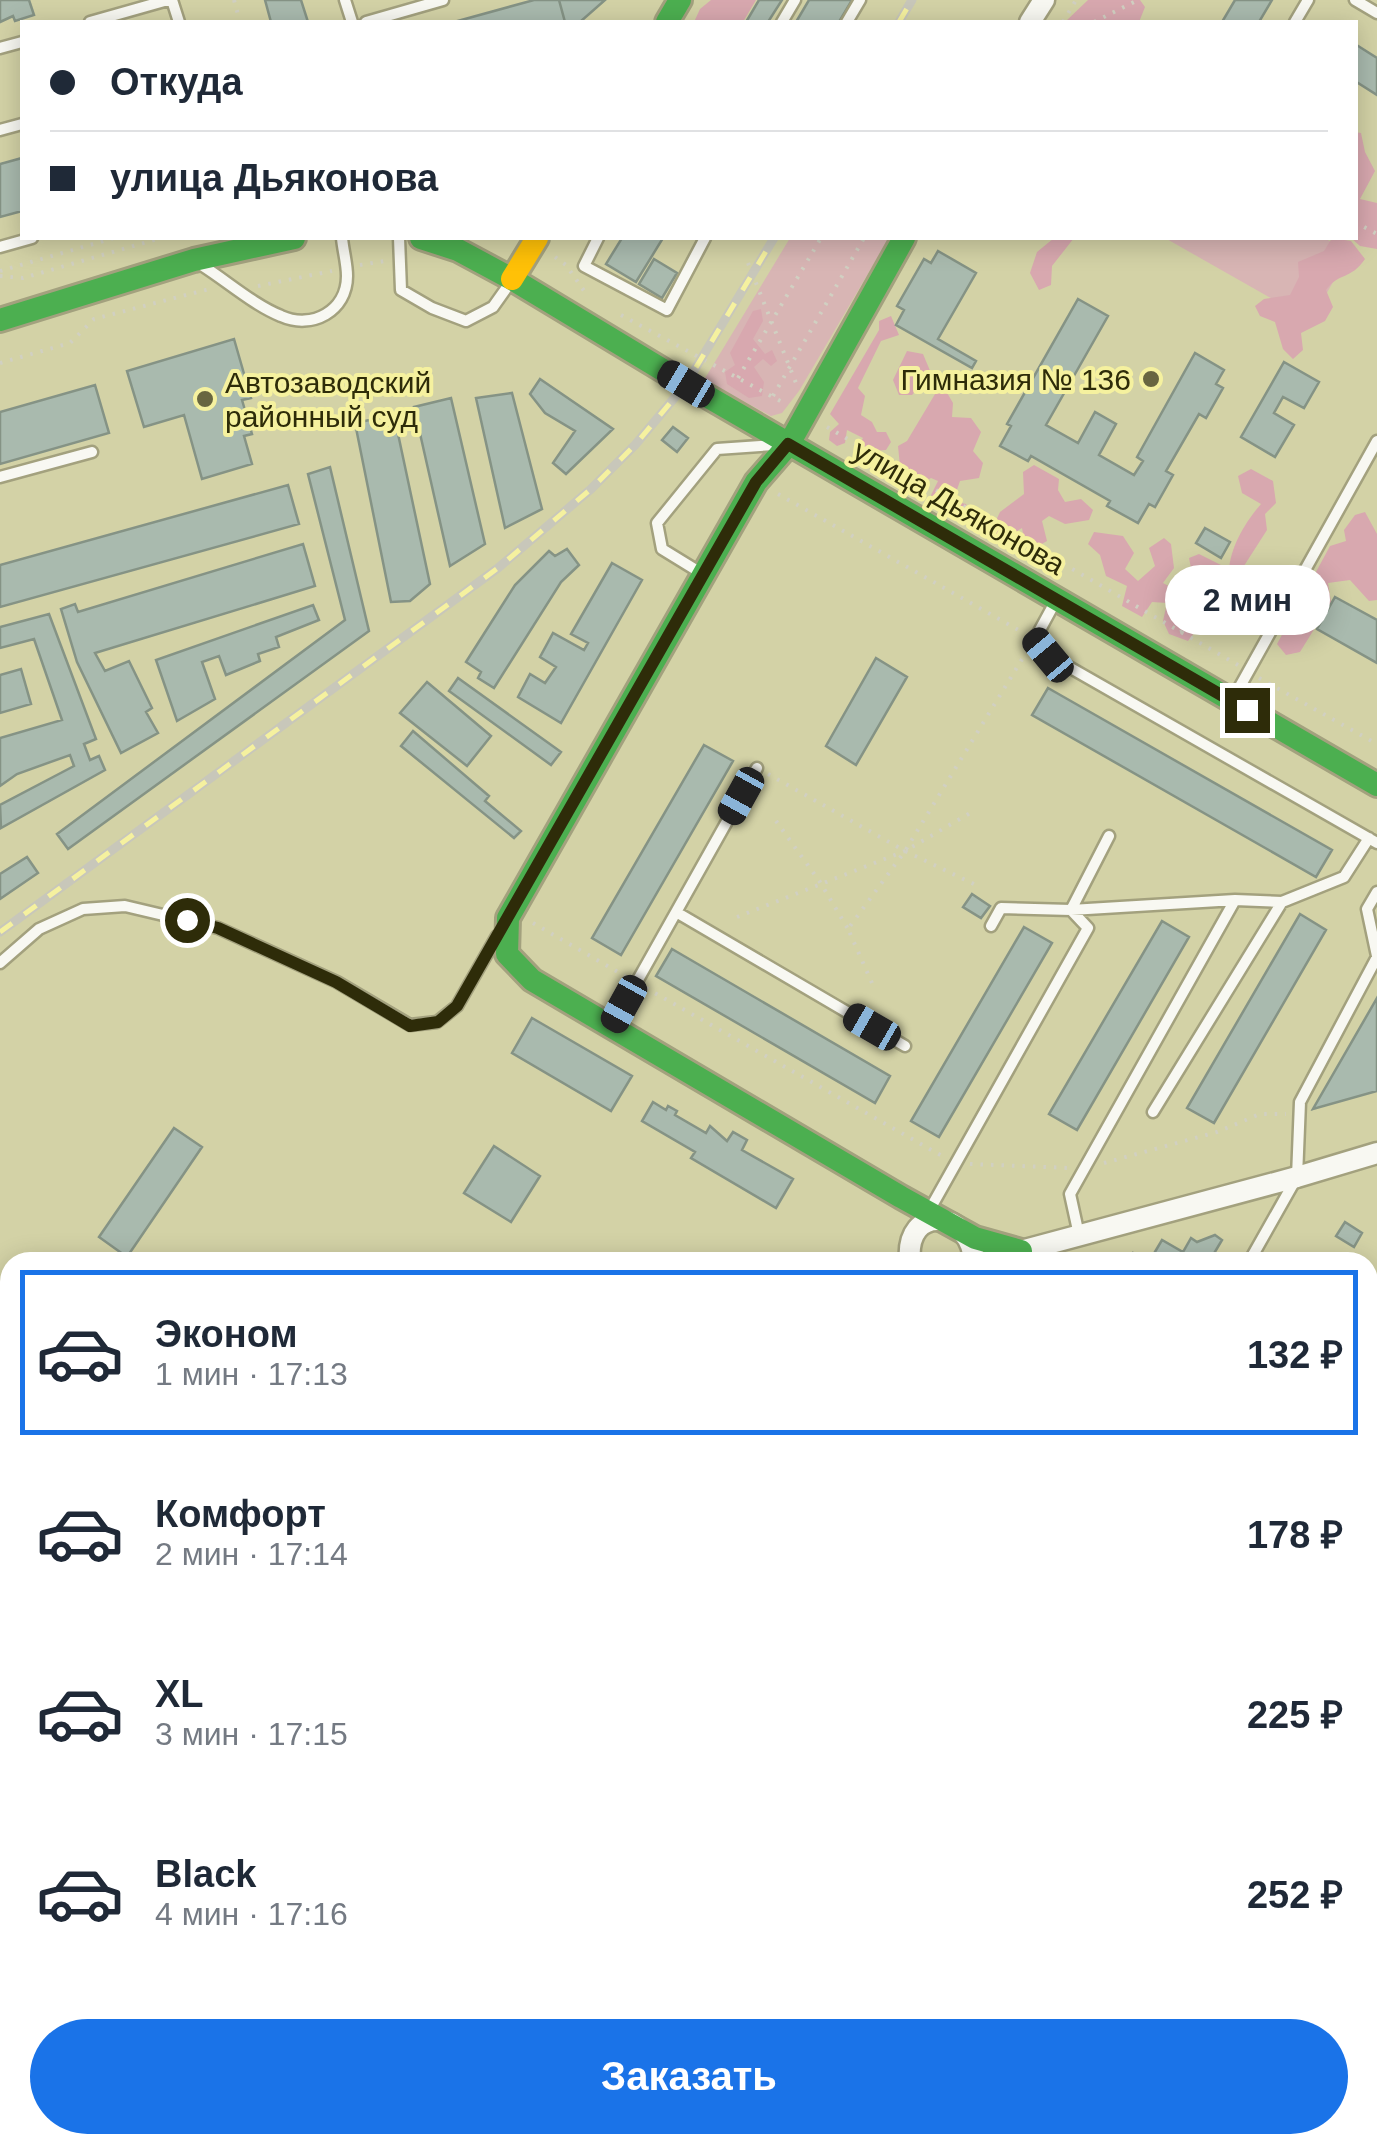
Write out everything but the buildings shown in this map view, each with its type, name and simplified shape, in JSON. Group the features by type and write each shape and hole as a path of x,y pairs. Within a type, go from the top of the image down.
{"street":[{"path":"0,320 194,260 285,240"},
{"name":"улица Дьяконова","path":"427,240 458,250 512,279 788,444 1377,785"},
{"path":"512,279 536,240"},
{"path":"903,240 810,418 756,482 510,915 508,954 532,980 901,1197 966,1232 1021,1251 1297,1178 1377,1152"},
{"path":"901,1197 910,1252"},
{"path":"910,1252 914,1231 935,1215"},
{"path":"966,1232 973,1252"}],"lane":[{"path":"97,20 170,0"},
{"path":"373,20 442,0"},
{"path":"1355,0 1377,13"},
{"path":"194,260 281,316 302,322 320,318 339,304 347,279 342,240"},
{"path":"399,240 401,290 432,308 466,320 492,307 512,279"},
{"path":"597,240 584,266 667,310 704,240"},
{"path":"1233,700 1377,441"},
{"path":"704,574 662,549 657,523 717,450 788,444"},
{"path":"0,476 92,452"},
{"path":"991,926 1001,908 1071,910 1235,900 1282,902 1344,877 1373,840 1048,655 1035,639 1057,598"},
{"path":"612,1027 757,768"},
{"path":"1071,910 1108,836"},
{"path":"1255,1252 1297,1178 1300,1102 1377,956 1367,909 1377,892"},
{"path":"1079,1236 1070,1194 1235,900"},
{"path":"1153,1112 1282,902"},
{"path":"0,963 39,929 54,922 83,909 125,906 218,928 336,982 410,1026 438,1022 457,1006 510,915"},
{"path":"935,1215 955,1164 1088,928 1071,910"},
{"path":"676,912 905,1046"}],"path":[{"path":"1098,20 1138,0"},
{"path":"0,273 107,240"},
{"path":"0,273 23,278 154,240"},
{"path":"738,378 819,240"},
{"path":"773,396 863,240"},
{"path":"555,257 566,265 590,298"},
{"path":"0,363 70,343 94,319 214,288 274,285 382,260 400,262"},
{"path":"748,262 810,418"},
{"path":"302,266 305,278"},
{"path":"622,315 773,396 1377,744"},
{"path":"756,482 1035,639 906,851 848,929"},
{"path":"1180,632 1286,603"},
{"path":"757,768 976,885"},
{"path":"737,917 906,851 972,812"},
{"path":"776,820 848,929 872,983"},
{"path":"510,915 636,982 955,1164 1084,1169 1217,1132 1260,1114 1300,1114"}],"shaded area":[{"path":"711,0 756,0 744,20 695,20"},
{"path":"1088,0 1140,0 1145,7 1140,20 1067,20"},
{"path":"1358,132 1375,171 1360,199 1377,203 1377,249 1360,246 1353,240 1358,240"},
{"path":"789,240 888,240 799,391 782,413 771,416 704,380"},
{"path":"1052,240 1072,240 1052,266 1051,285 1039,290 1030,273 1037,252"},
{"path":"1169,240 1328,240 1350,252 1311,321"},
{"path":"1331,240 1351,241 1365,259 1326,290 1333,307 1325,321 1301,333 1303,350 1293,359 1283,349 1275,322 1260,316 1255,306 1264,299 1290,295 1299,277 1298,262 1324,251"},
{"path":"761,309 763,321 753,339 765,354 772,350 777,361 771,366 763,359 754,367 764,382 762,396 749,398 727,384 725,372 735,365 730,353 753,311"},
{"path":"891,316 899,335 881,341 858,388 865,396 861,415 872,422 877,432 886,432 891,442 886,450 871,451 870,458 862,462 854,454 863,438 847,430 845,443 837,446 829,440 830,432 839,424 830,414 879,330 879,321"},
{"path":"907,351 923,354 931,373 912,395 899,395 893,380"},
{"path":"954,372 955,379 946,391 953,403 952,417 971,418 981,432 973,451 983,463 979,478 960,481 953,501 966,504 971,514 983,516 986,525 982,531 973,529 951,507 939,505 931,495 938,481 931,478 910,490 899,487 894,475 900,466 898,446 907,441 947,374"},
{"path":"1034,465 1059,479 1058,490 1065,502 1081,499 1093,510 1089,520 1065,524 1049,516 1042,521 1047,541 1033,549 1024,539 1022,528 1004,539 991,531 1000,512 1024,494 1023,472"},
{"path":"1251,469 1273,481 1276,503 1265,514 1267,530 1242,569 1229,571 1240,535 1261,504 1242,493 1238,476"},
{"path":"1365,512 1377,534 1377,600 1369,601 1350,580 1328,583 1331,602 1300,652 1286,655 1277,644 1330,546 1346,541 1344,530 1355,515"},
{"path":"1094,532 1123,536 1134,553 1125,569 1138,581 1155,566 1149,548 1164,538 1171,544 1174,568 1163,583 1176,590 1192,573 1189,558 1199,554 1221,565 1226,577 1198,612 1201,624 1188,641 1169,634 1163,621 1167,603 1152,602 1142,617 1122,606 1127,586 1106,576 1100,555 1088,544"}],"railway":[{"path":"900,20 912,0"},
{"path":"0,932 498,568 591,489 635,445 686,384 773,240"}],"traffic: fast":[{"path":"668,20 680,0"},
{"path":"0,320 194,260 285,240"},
{"path":"427,240 458,250 512,279 1377,785"},
{"path":"903,240 789,444 756,482 508,918 507,954 532,980 901,1197 975,1238 1021,1251"}],"traffic: slow":[{"path":"512,279 536,240"}],"place":[{"name":"Гимназия № 136","path":"1151,379"},
{"name":"Автозаводский районный суд","path":"205,399"}],"route":[{"path":"187,920 218,928 336,982 410,1026 438,1022 457,1006 756,482 788,444 1247,710"}]}
